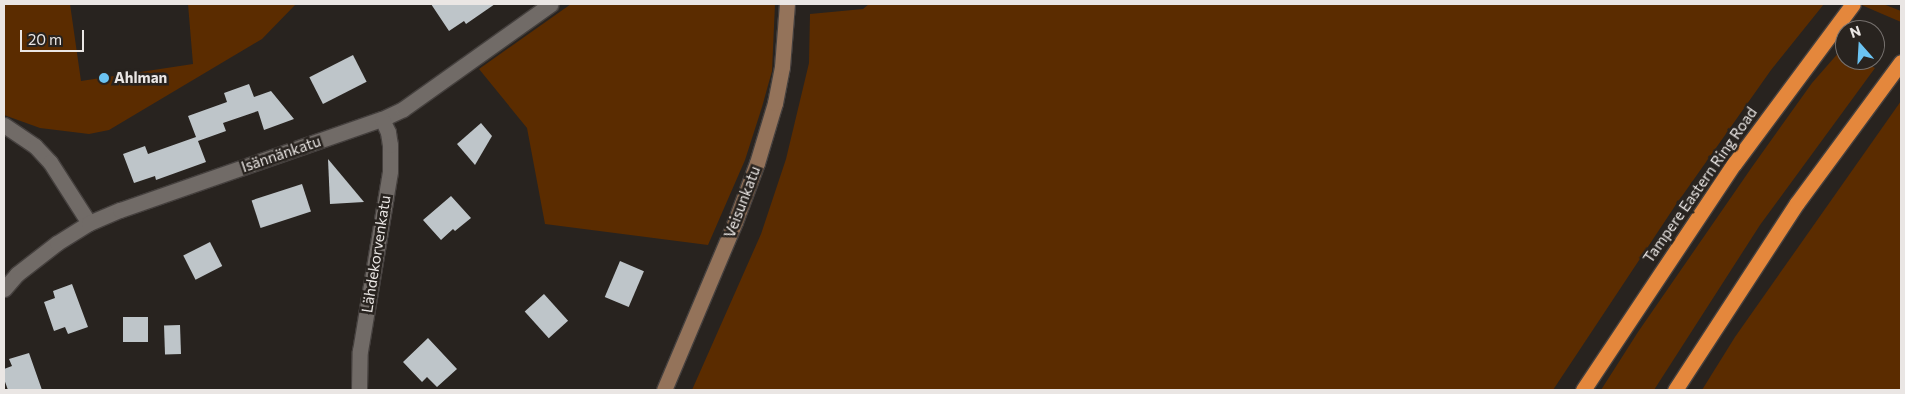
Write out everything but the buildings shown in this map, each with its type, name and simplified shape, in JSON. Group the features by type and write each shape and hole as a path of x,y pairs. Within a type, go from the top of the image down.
{"highway":[{"name":"Tampere Eastern Ring Road","path":"1583,390 1734,164 1853,4"},
{"path":"1675,390 1797,204 1898,66"}],"street":[{"name":"Isännänkatu","path":"4,289 17,274 57,243 89,223 120,210 382,119 411,104 551,4"},
{"name":"Veisunkatu","path":"664,390 735,222 757,163 782,67 787,4"},
{"name":"Lähdekorvenkatu","path":"358,390 360,351 390,171 388,132 382,119"},
{"path":"4,125 35,146 50,162 89,223"}],"shaded area":[{"name":"Ahlman","path":"4,4 70,4 81,81 193,64 188,4 296,4 262,39 109,130 89,134 40,128 4,115"},
{"path":"571,4 775,4 772,71 762,107 745,160 708,245 545,224 527,128 479,69"},
{"path":"869,4 1824,4 1771,70 1675,206 1553,390 692,390 761,234 786,159 809,63 810,14 863,9"},
{"path":"1859,4 1883,4 1901,11 1901,22"},
{"path":"1835,57 1835,70 1874,70 1760,225 1654,390 1601,390 1638,332 1812,83"},
{"path":"1901,101 1901,390 1702,390 1735,337"}],"place":[{"name":"Ahlman","path":"104,78"}]}
